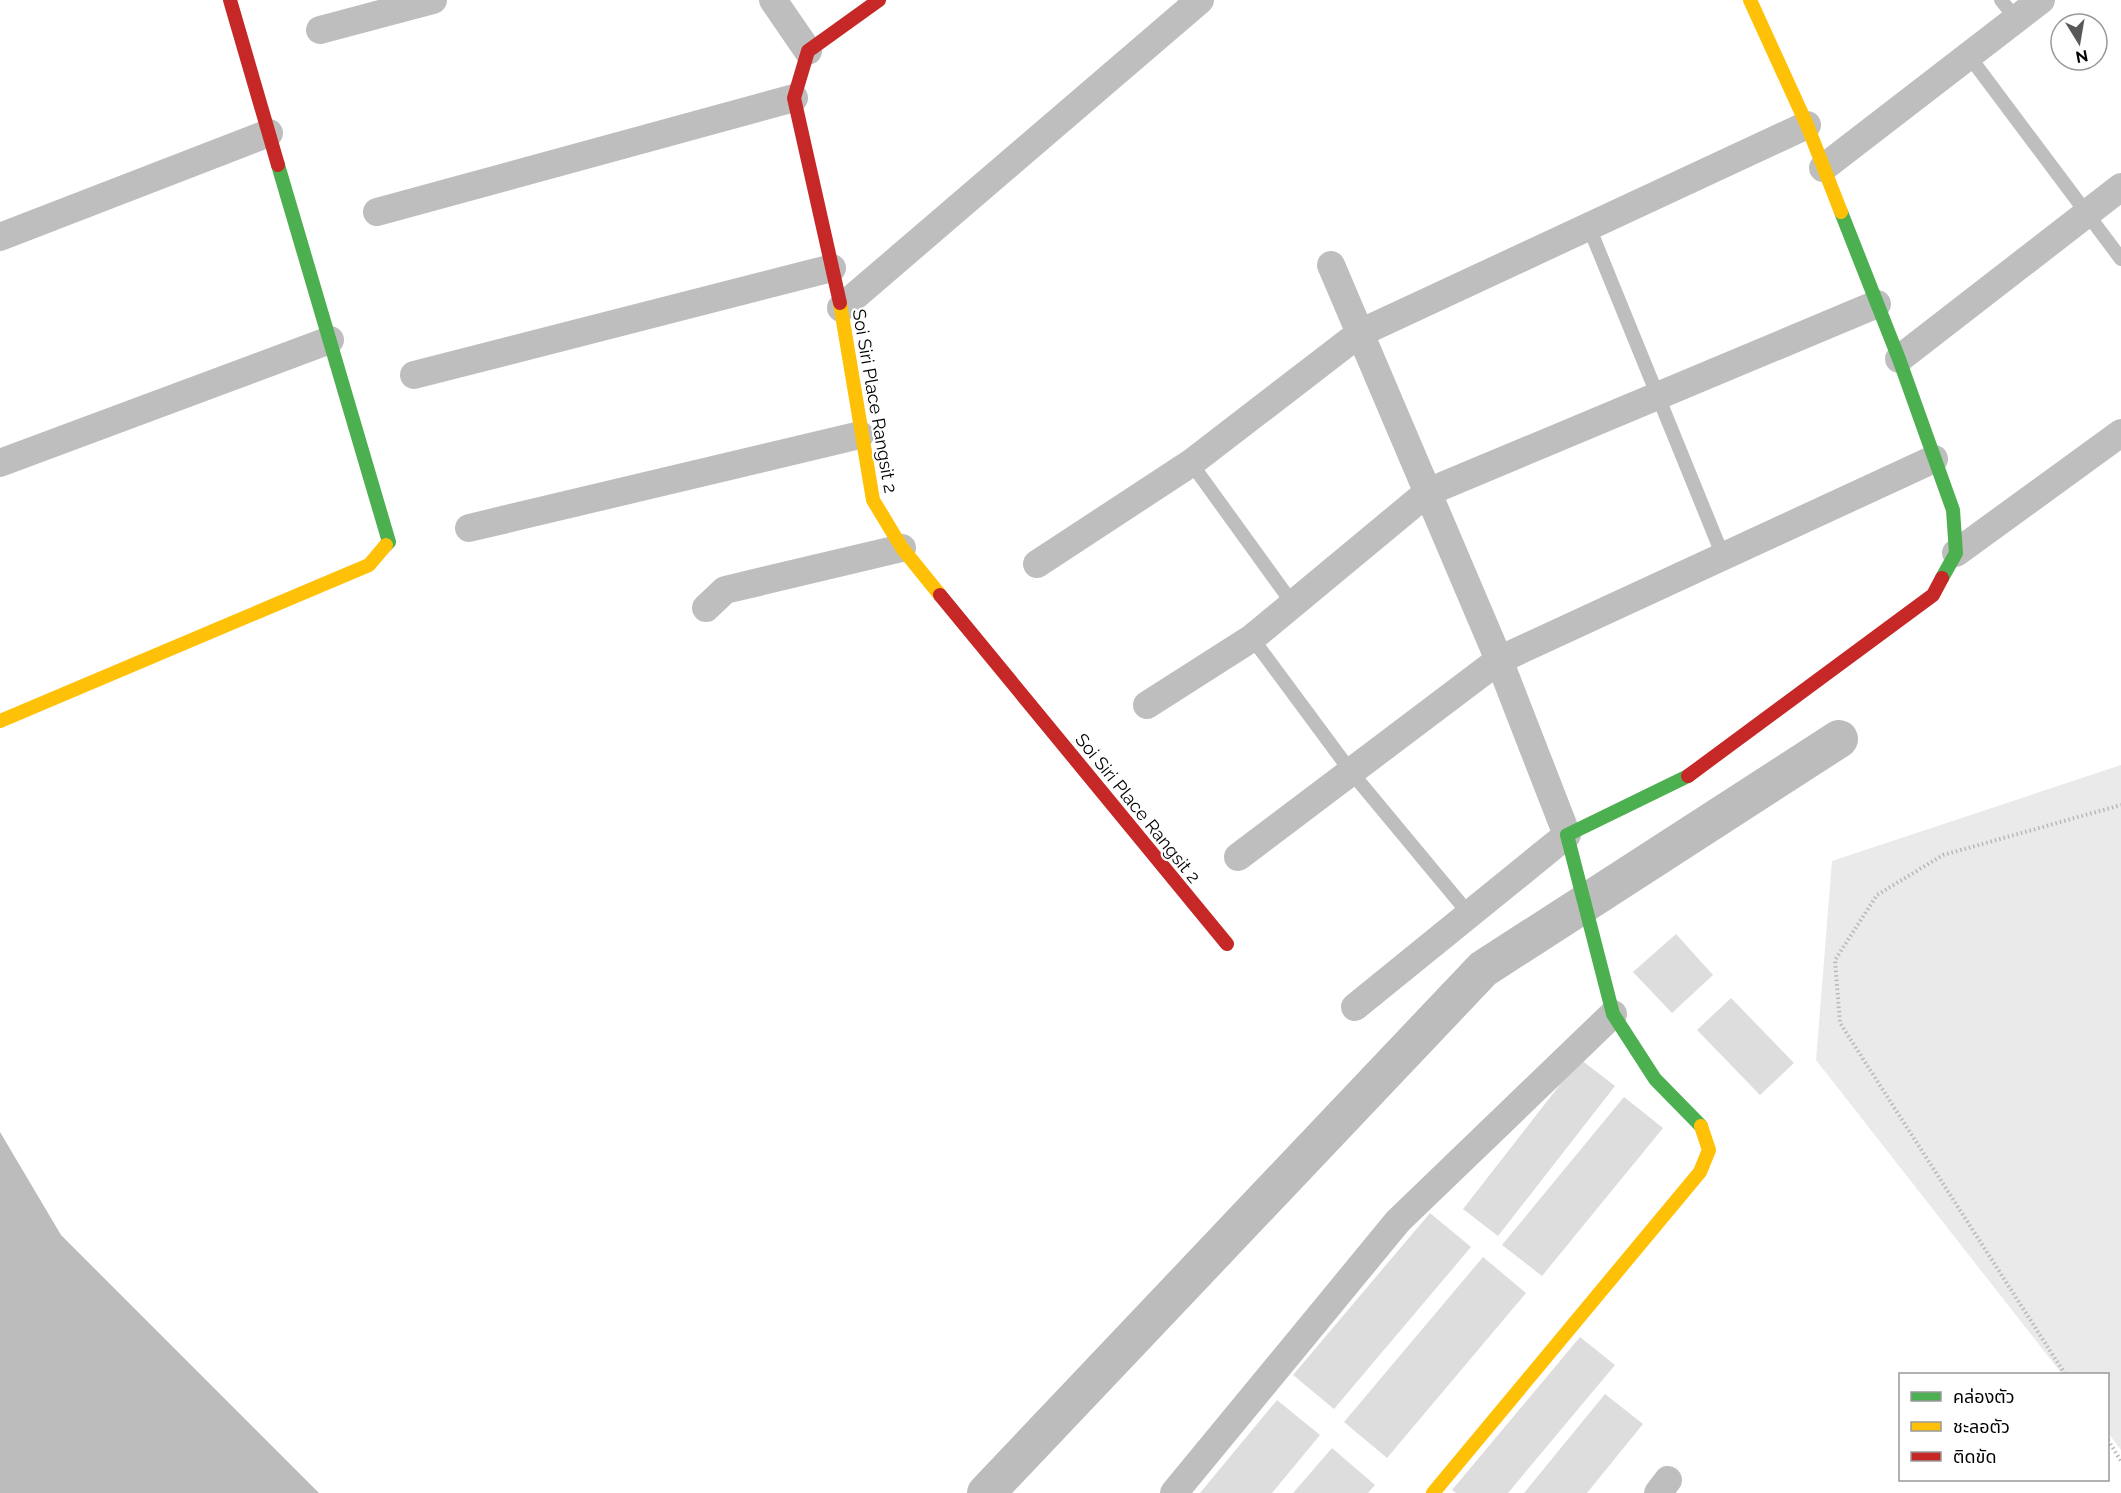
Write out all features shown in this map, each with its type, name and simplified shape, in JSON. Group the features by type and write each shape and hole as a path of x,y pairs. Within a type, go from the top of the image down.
{"street":[{"path":"0,721 369,565 389,542 230,0"},
{"path":"320,30 433,0"},
{"path":"774,0 808,51 879,0"},
{"path":"841,308 1200,0"},
{"path":"1750,0 1807,125 1899,359 1953,510 1956,553"},
{"path":"1823,168 1968,56 2008,10 2041,0"},
{"name":"Soi Siri Place Rangsit 2","path":"808,51 794,98 841,308 860,435 873,500 902,548 1227,944"},
{"path":"377,212 794,98"},
{"path":"1037,564 1191,464 1360,333 1807,125"},
{"path":"0,237 269,132"},
{"path":"1899,359 2121,187"},
{"path":"1331,265 1499,660 1567,835 1612,1014 1655,1079 1704,1129 1709,1150 1700,1172 1433,1493"},
{"path":"414,375 832,268"},
{"path":"1147,705 1251,638 1428,492 1877,304"},
{"path":"0,463 330,340"},
{"path":"1355,1007 1567,835 1683,780 1933,595 1956,553 2121,433"},
{"path":"470,528 860,435"},
{"path":"1238,857 1499,660 1934,459"},
{"path":"706,608 725,590 902,548"},
{"path":"1173,1493 1398,1221 1612,1014"}],"lane":[{"path":"1968,56 2121,259"},
{"path":"1589,227 1723,556"},
{"path":"1191,464 1293,604"},
{"path":"1251,638 1352,773 1470,915"}],"path":[{"path":"2064,1373 1840,1023 1835,960 1877,895 1943,855 2121,805"},
{"path":"2109,1442 2121,1461"}],"shaded area":[{"path":"2121,765 2121,1450 2109,1434 2109,1373 2061,1373 1816,1060 1832,861"},
{"path":"0,1132 61,1235 319,1493 0,1493"}],"building":[{"path":"1676,934 1713,975 1672,1013 1633,972"},
{"path":"1731,998 1794,1063 1760,1095 1697,1030"},
{"path":"1580,1059 1615,1086 1498,1236 1463,1209"},
{"path":"1624,1097 1663,1128 1542,1276 1502,1245"},
{"path":"1430,1213 1471,1247 1334,1409 1293,1375"},
{"path":"1483,1257 1526,1293 1387,1458 1344,1422"},
{"path":"1580,1337 1615,1365 1508,1493 1456,1493 1452,1490"},
{"path":"1605,1394 1643,1424 1587,1493 1524,1493"},
{"path":"1277,1400 1320,1435 1272,1493 1200,1493"},
{"path":"1332,1448 1375,1485 1368,1493 1293,1493"}],"waterway":[{"path":"986,1493 1483,969 1839,739"}],"traffic: fast":[{"path":"278,165 389,542 386,545"},
{"path":"1841,212 1899,359 1953,510 1956,553 1942,578"},
{"path":"1688,776 1567,835 1613,1014 1655,1079 1701,1126"}],"traffic: slow":[{"path":"1750,0 1807,125 1841,212"},
{"path":"840,303 873,500 902,548 940,595"},
{"path":"0,721 369,565 386,545"},
{"path":"1433,1493 1700,1172 1709,1150 1701,1126"}],"traffic: jam":[{"path":"230,0 278,165"},
{"path":"840,303 794,98 808,51 879,0"},
{"path":"1688,776 1933,595 1942,578"},
{"path":"940,595 1227,944"}]}
